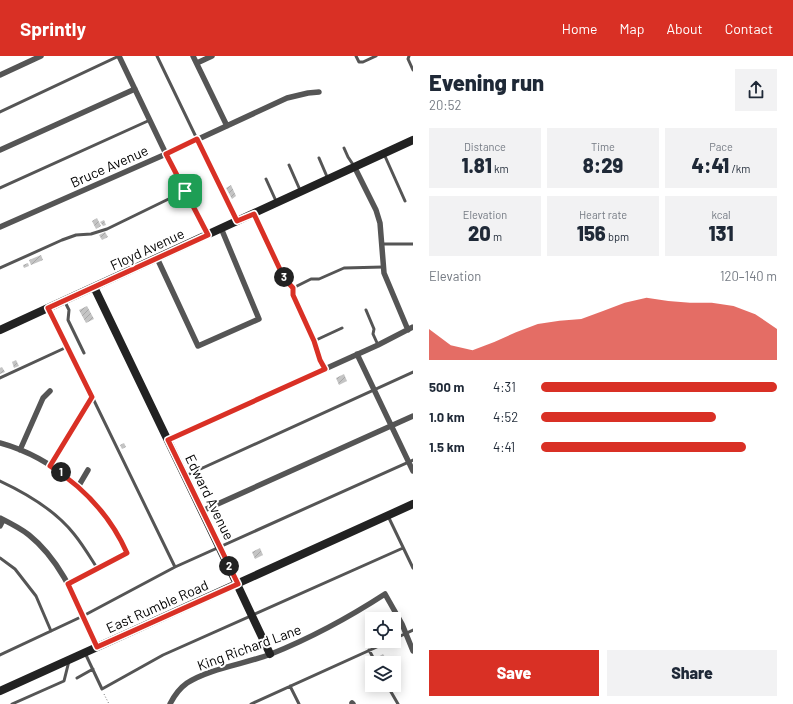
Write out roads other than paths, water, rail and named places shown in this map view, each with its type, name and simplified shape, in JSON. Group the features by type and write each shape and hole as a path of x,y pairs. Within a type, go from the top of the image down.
{"street":[{"path":"0,75 41,56"},
{"path":"119,56 166,154 208,235"},
{"path":"193,56 227,126"},
{"path":"197,63 212,56"},
{"path":"0,150 135,89"},
{"name":"Bruce Avenue","path":"0,227 166,154 287,98 303,93 319,92"},
{"name":"Floyd Avenue","path":"1,328 64,301 413,140"},
{"path":"168,440 378,345 410,328 386,281 383,267 380,223 376,210 354,166"},
{"path":"157,258 198,346 259,319 221,228"},
{"name":"Edward Avenue","path":"94,287 238,584 270,654"},
{"path":"357,354 391,426 411,461 413,471"},
{"path":"20,450 43,398 50,391"},
{"path":"202,511 413,416"},
{"path":"0,443 30,454 78,486 104,514 115,530 127,553 68,584"},
{"path":"78,486 88,470"},
{"name":"East Rumble Road","path":"0,692 413,504"},
{"path":"0,526 2,519 30,536 57,565 68,584 97,647"},
{"name":"King Richard Lane","path":"170,704 187,683 216,671 270,654 297,643 338,623 385,594 406,634"},
{"path":"406,634 413,651"}],"lane":[{"path":"0,112 119,56"},
{"path":"157,56 237,221"},
{"path":"356,56 359,62 363,62 376,56"},
{"path":"409,56 408,59 412,67"},
{"path":"0,188 150,120"},
{"path":"344,148 354,166"},
{"path":"384,154 405,201"},
{"path":"319,158 328,179"},
{"path":"289,165 301,192"},
{"path":"266,179 277,203"},
{"path":"0,268 62,240 107,229 185,191"},
{"path":"254,214 284,278 293,288 293,295 325,369"},
{"path":"382,244 413,244"},
{"path":"293,288 344,268 383,267"},
{"path":"64,301 69,310 68,320 84,353"},
{"path":"48,308 175,567"},
{"path":"366,310 374,329 373,334 378,345"},
{"path":"314,341 342,328"},
{"path":"0,378 67,348"},
{"path":"185,476 413,372"},
{"path":"50,466 92,397"},
{"path":"0,655 83,616 175,567 411,461"},
{"path":"0,481 16,489 49,510 75,535 97,568"},
{"path":"388,516 413,568"},
{"path":"85,653 102,689 163,655 403,548"},
{"path":"0,558 14,570 36,596 52,631"},
{"path":"401,636 413,630"},
{"path":"251,704 374,648"},
{"path":"369,650 372,656"},
{"path":"12,704 64,680 70,660"},
{"path":"77,678 93,669"},
{"path":"290,686 299,704"},
{"path":"392,692 398,704"}]}
